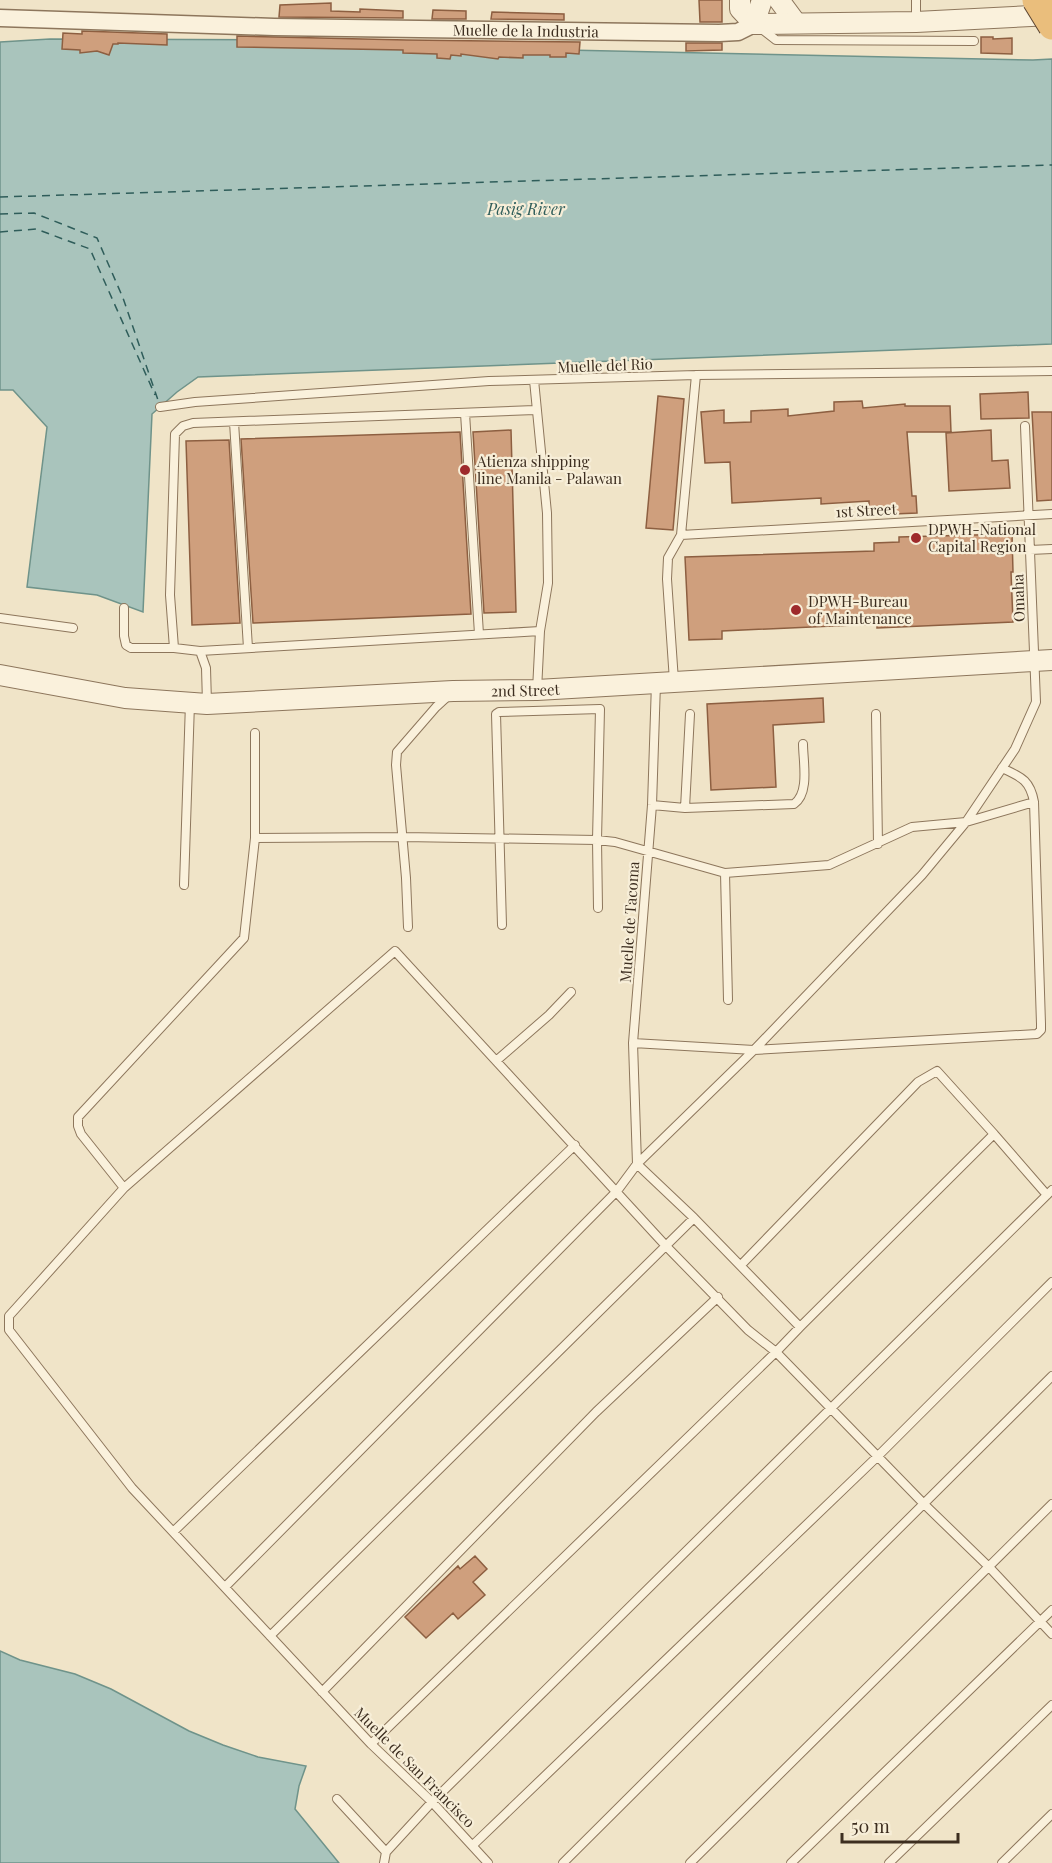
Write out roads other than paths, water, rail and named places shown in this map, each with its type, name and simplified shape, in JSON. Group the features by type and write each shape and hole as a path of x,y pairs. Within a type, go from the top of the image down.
{"highway":[{"path":"1036,0 1052,26"}],"street":[{"path":"740,0 740,9 754,24 762,0"},
{"path":"779,0 796,23"},
{"name":"Muelle de la Industria","path":"0,18 274,27 719,33 738,32 754,24 916,21 1052,15"},
{"name":"2nd Street","path":"0,675 125,698 199,703 453,691 537,690 1043,660"}],"lane":[{"path":"916,0 916,21"},
{"path":"754,24 776,40 974,41"},
{"name":"Muelle del Rio","path":"160,406 489,381 696,375 1052,371"},
{"path":"681,535 696,375"},
{"path":"534,381 535,410 547,513 548,583 540,631 537,690"},
{"path":"174,648 170,595 175,434 183,426 194,423 535,410"},
{"path":"465,413 479,634"},
{"path":"234,422 248,648"},
{"name":"Omaha","path":"225,1587 617,1191 637,1164 754,1050 922,875 966,822 1015,749 1036,702 1043,660 1030,550 1025,426"},
{"name":"1st Street","path":"681,535 1052,514"},
{"name":"Muelle de Tacoma","path":"637,1164 633,1043 648,871 647,852 665,682 668,558 681,535"},
{"path":"1030,550 1052,549"},
{"path":"124,608 123,636 126,645 131,648 174,648 200,651 540,631"},
{"path":"0,618 72,628"},
{"path":"184,885 199,703 206,668 200,651"},
{"path":"408,927 396,765 397,752 435,707 453,691"},
{"path":"502,925 496,714 499,712 600,708 598,908"},
{"path":"685,808 690,714"},
{"path":"876,714 878,844"},
{"path":"255,733 255,838 244,938 78,1117 81,1134 124,1188 395,951 666,1246 748,1330 776,1352 923,1503 989,1567 1052,1634"},
{"path":"652,805 685,808 794,804 800,800 803,792 803,744"},
{"path":"633,1043 754,1050 1037,1034 1041,1030 1041,1024 1034,802 1028,783 1002,768"},
{"path":"255,838 403,837 597,840 615,842 725,873 829,865 912,827 966,822 1034,802"},
{"path":"725,873 728,999"},
{"path":"496,1061 549,1015 571,992"},
{"path":"384,1863 386,1852 432,1802 1049,1192 937,1071 918,1082 741,1265"},
{"path":"371,1744 776,1352 994,1134"},
{"path":"173,1532 575,1145"},
{"path":"637,1164 694,1218 800,1327"},
{"name":"Muelle de San Francisco","path":"124,1188 9,1316 9,1330 132,1488 371,1744 432,1802 488,1863"},
{"path":"270,1636 694,1218"},
{"path":"473,1845 878,1456 1052,1282"},
{"path":"322,1692 597,1412 718,1297"},
{"path":"564,1863 1052,1376"},
{"path":"690,1863 1052,1504"},
{"path":"791,1863 1052,1610"},
{"path":"889,1863 1052,1705"},
{"path":"337,1799 386,1852"},
{"path":"1002,1863 1052,1814"}],"water":[{"name":"Pasig River","path":"50,39 322,40 519,49 1052,59 1052,344 198,377 152,414 143,612 97,595 27,587 47,427 13,390 0,390 0,42"},
{"path":"0,1651 20,1660 75,1674 111,1689 189,1731 223,1745 258,1757 306,1766 299,1786 295,1809 339,1863 0,1863"}],"place":[{"name":"Atienza shipping line Manila - Palawan","path":"465,470"},
{"name":"DPWH-National Capital Region","path":"916,538"},
{"name":"DPWH-Bureau of Maintenance","path":"796,610"}]}
